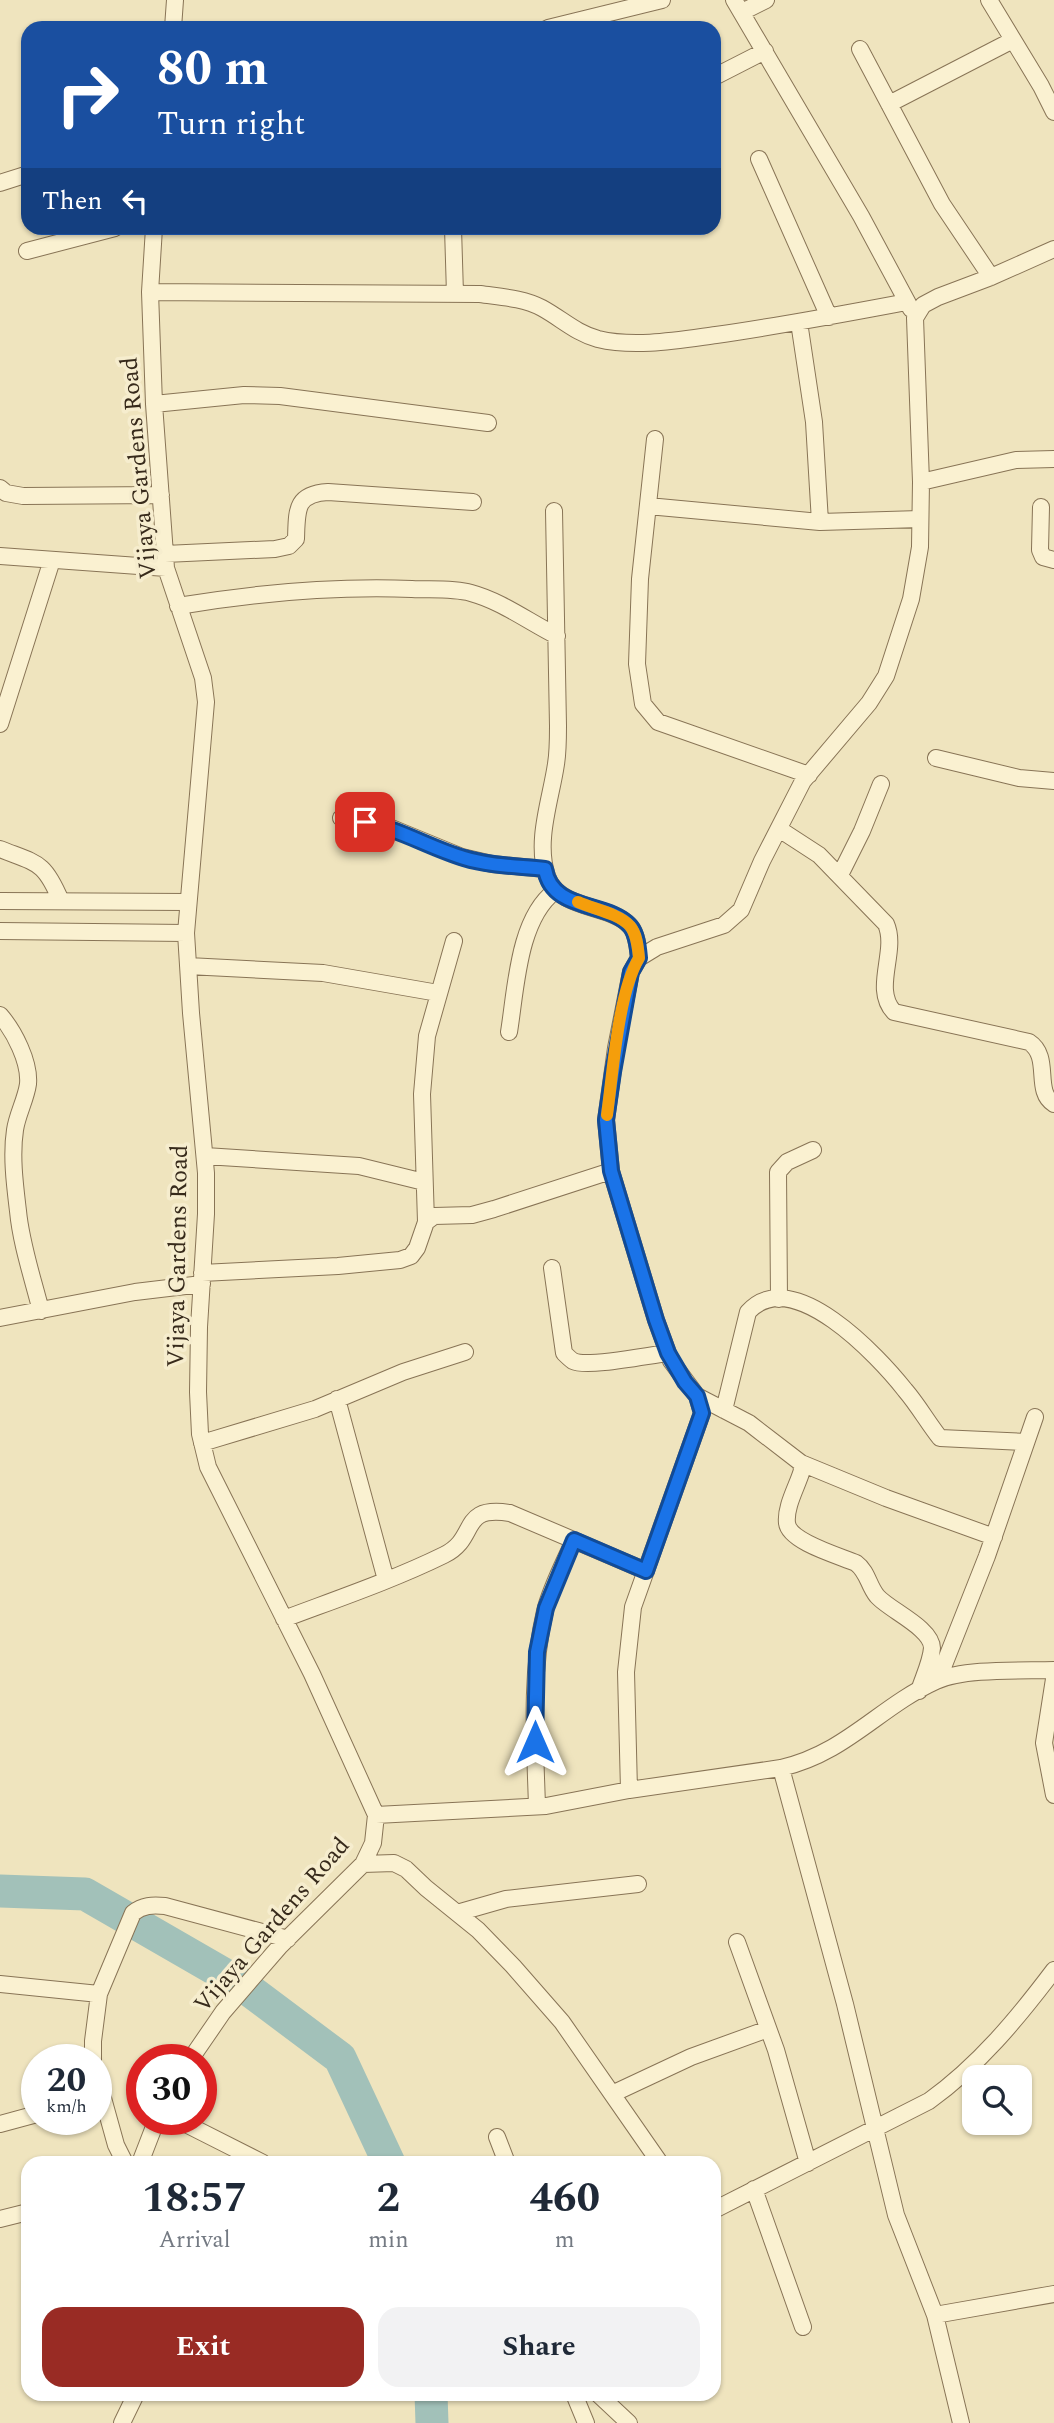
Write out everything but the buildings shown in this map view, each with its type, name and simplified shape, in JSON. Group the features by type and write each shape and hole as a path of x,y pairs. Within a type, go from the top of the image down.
{"street":[{"path":"174,21 175,0"},
{"path":"576,21 662,0"},
{"path":"766,0 738,6 862,216 915,318 920,547 911,599 886,676 869,703 809,775 779,829 741,910 723,925 657,947 639,958 631,972 614,1060 606,1120 611,1171 668,1353 685,1382 697,1396 749,1423 801,1463 994,1537"},
{"path":"989,0 1054,112"},
{"path":"889,104 1013,40"},
{"path":"860,49 942,204 991,277"},
{"path":"721,73 765,51"},
{"path":"759,159 829,317"},
{"path":"0,184 21,176"},
{"path":"27,251 88,235"},
{"name":"Vijaya Gardens Road","path":"154,235 150,292 154,404 166,561 178,606 203,678 206,702 186,933 205,1156 206,1214 198,1392 202,1443 208,1467 312,1674 376,1815 373,1843 363,1864 284,1943 223,2012 201,2044"},
{"path":"453,235 455,294"},
{"path":"915,318 923,305 937,297 1054,249"},
{"path":"150,292 480,294 525,300 544,309 574,330 600,339 632,342 680,340 907,302"},
{"path":"799,322 814,422 820,522"},
{"path":"154,404 244,395 280,396 488,423"},
{"path":"655,439 640,579 637,664 643,704 658,722 809,775"},
{"path":"920,482 1016,460 1054,459"},
{"path":"0,488 6,493 23,496 161,495"},
{"path":"0,555 52,560 166,561 275,549 289,546 296,539 298,508 302,499 313,493 473,502"},
{"path":"648,506 820,522 920,519"},
{"path":"1041,507 1041,550 1043,557 1054,560"},
{"path":"554,511 557,761 543,844 545,869 555,891 631,926 636,937 639,958"},
{"path":"0,724 52,560"},
{"path":"178,606 288,591 389,588 455,591 471,593 493,602 557,636"},
{"path":"936,758 1018,778 1054,781"},
{"path":"839,875 862,831 881,784"},
{"path":"341,818 389,827 462,857 492,864 545,869"},
{"path":"779,829 819,855 876,912 891,934 885,994 888,1006 894,1012 910,1017 1029,1042 1036,1047 1042,1060 1044,1090 1047,1100 1054,1104"},
{"path":"0,849 42,866 51,878 61,901"},
{"path":"509,1032 522,956 530,927 544,899 555,891"},
{"path":"0,901 187,902"},
{"path":"0,931 186,933"},
{"path":"0,1318 202,1279 400,1260 411,1256 417,1248 426,1222 424,1071 427,1036 454,941"},
{"path":"188,966 323,973 438,993"},
{"path":"0,1015 19,1048 27,1073 28,1084 14,1132 16,1186 18,1214 41,1311"},
{"path":"779,1299 778,1172 788,1162 813,1150"},
{"path":"205,1156 359,1166 424,1182"},
{"path":"426,1222 434,1216 472,1214 494,1209 611,1171"},
{"path":"552,1268 564,1353 571,1360 582,1363 668,1353"},
{"path":"724,1410 748,1312 754,1306 779,1299 802,1302 849,1331 905,1389 940,1438 1026,1442"},
{"path":"202,1443 315,1409 403,1372 465,1352"},
{"path":"629,1790 626,1672 633,1607 702,1413 697,1396"},
{"path":"337,1399 386,1580"},
{"path":"938,1680 994,1537 1035,1417"},
{"path":"801,1463 802,1469 788,1511 787,1523 791,1533 803,1542 856,1563 863,1569 877,1596 926,1634 932,1643 932,1652 919,1691"},
{"path":"284,1619 446,1554 458,1545 473,1520 482,1512 493,1510 510,1513 646,1571"},
{"path":"537,1806 537,1652 546,1608 574,1540"},
{"path":"376,1815 537,1806 782,1768 803,1763 834,1749 938,1680 965,1674 1054,1670"},
{"path":"1054,1679 1044,1743 1054,1795"},
{"path":"782,1768 845,2004 896,2215 935,2315 961,2423"},
{"path":"363,1864 394,1863 406,1869 478,1930 554,2013 655,2156"},
{"path":"457,1913 506,1899 638,1884"},
{"path":"93,2044 99,1994 133,1913 150,1905 165,1906 284,1943"},
{"path":"737,1942 768,2029 808,2163"},
{"path":"721,2206 929,2101 956,2082 1001,2038 1054,1970"},
{"path":"0,1984 99,1994"},
{"path":"612,2094 691,2057 768,2029"},
{"path":"0,2124 21,2118"},
{"path":"112,2133 122,2156"},
{"path":"143,2156 151,2135"},
{"path":"208,2135 249,2156"},
{"path":"497,2137 504,2156"},
{"path":"754,2189 803,2327"},
{"path":"0,2219 21,2214"},
{"path":"935,2315 1054,2294"},
{"path":"122,2423 133,2401"},
{"path":"577,2401 586,2423"},
{"path":"605,2401 629,2423"}],"waterway":[{"path":"0,1891 85,1894 241,1984 340,2058 386,2156"},
{"path":"431,2401 432,2423"}],"slow traffic":[{"path":"578,902 631,926 636,937 639,958 631,972 616,1048 607,1115"}],"route":[{"path":"365,822 389,827 462,857 492,864 545,869 555,891 619,919 631,926 636,937 639,958 631,972 616,1048 606,1120 611,1171 671,1361 697,1396 702,1413 646,1571 574,1540 546,1608 537,1652 535,1742"}]}
